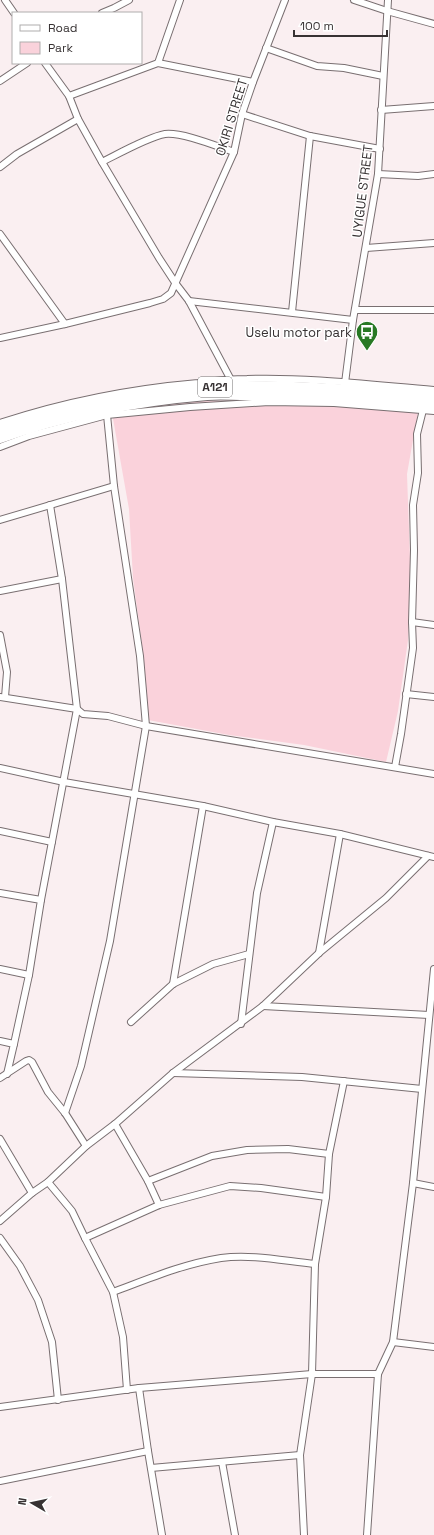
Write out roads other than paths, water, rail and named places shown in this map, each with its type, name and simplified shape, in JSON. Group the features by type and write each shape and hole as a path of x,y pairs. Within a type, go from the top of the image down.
{"highway":[{"name":"A121","path":"0,438 13,429 68,409 148,393 197,388 256,386 306,387 434,396"},
{"name":"A121","path":"0,430 13,429 96,411 156,401 208,395 291,394 434,404"}],"street":[{"path":"5,0 13,12"},
{"path":"104,12 129,0"},
{"path":"158,63 180,0"},
{"name":"OKIRI STREET","path":"0,338 65,324 163,299 171,293 234,152 242,114 285,0"},
{"path":"354,0 386,11 434,24"},
{"name":"UYIGUE STREET","path":"344,384 378,174 386,11 388,0"},
{"path":"266,48 317,66 344,68 383,76"},
{"path":"68,96 158,63 253,82"},
{"path":"0,81 26,64"},
{"path":"45,64 68,96 78,119 102,162 176,284 189,301 232,380"},
{"path":"381,110 434,106"},
{"path":"242,114 310,136 380,149"},
{"path":"0,167 17,154 78,119"},
{"path":"102,162 153,137 165,134 182,136 234,152"},
{"path":"292,312 310,136"},
{"path":"378,174 418,176 434,174"},
{"path":"0,234 65,324"},
{"path":"366,248 434,243"},
{"path":"189,301 354,320"},
{"path":"355,310 434,310"},
{"path":"0,423 54,406 142,388 232,380 301,380 434,390"},
{"path":"0,447 29,436 108,415 269,402 334,403 434,411"},
{"path":"395,767 402,734 413,648 413,505 418,473 417,434 423,410"},
{"path":"66,1113 81,1066 110,941 146,726 140,656 114,486 108,415"},
{"path":"0,520 114,486"},
{"path":"7,1074 29,976 41,900 77,709 62,578 50,505"},
{"path":"0,591 62,578"},
{"path":"412,622 434,625"},
{"path":"0,635 7,672 3,697 77,709 83,714 108,716 146,726 434,774"},
{"path":"406,694 434,697"},
{"path":"0,768 64,782 203,806 274,822 340,834 431,856"},
{"path":"173,984 203,806"},
{"path":"241,1024 257,893 274,822"},
{"path":"0,831 52,842"},
{"path":"319,954 340,834"},
{"path":"0,1221 32,1193 48,1182 86,1146 115,1124 173,1073 241,1024 263,1006 319,954 386,898 431,856"},
{"path":"0,893 41,900"},
{"path":"131,1022 173,984 212,964 249,954"},
{"path":"0,969 29,976"},
{"path":"367,1535 378,1374 393,1342 413,1183 434,969"},
{"path":"263,1006 429,1015"},
{"path":"0,1041 14,1044"},
{"path":"426,1042 434,1042"},
{"path":"0,1078 26,1061 29,1060 32,1062 48,1092 66,1113 86,1146"},
{"path":"173,1073 302,1077 422,1089"},
{"path":"304,1535 300,1455 312,1374 315,1264 326,1197 329,1154 344,1081"},
{"path":"115,1124 148,1181 159,1206"},
{"path":"0,1139 32,1193"},
{"path":"148,1181 212,1156 247,1150 288,1149 329,1154"},
{"path":"48,1182 72,1211 113,1292 123,1337 127,1390"},
{"path":"413,1183 434,1187"},
{"path":"85,1238 159,1206 230,1186 261,1188 326,1197"},
{"path":"0,1238 20,1266 38,1300 52,1342 58,1400"},
{"path":"113,1292 178,1268 221,1258 252,1257 315,1264"},
{"path":"393,1342 434,1347"},
{"path":"0,1407 139,1388 312,1374 378,1374"},
{"path":"139,1388 162,1535"},
{"path":"0,1481 148,1451"},
{"path":"151,1468 300,1455"},
{"path":"222,1462 235,1535"}],"place":[{"name":"Uselu motor park","path":"367,352"}]}
